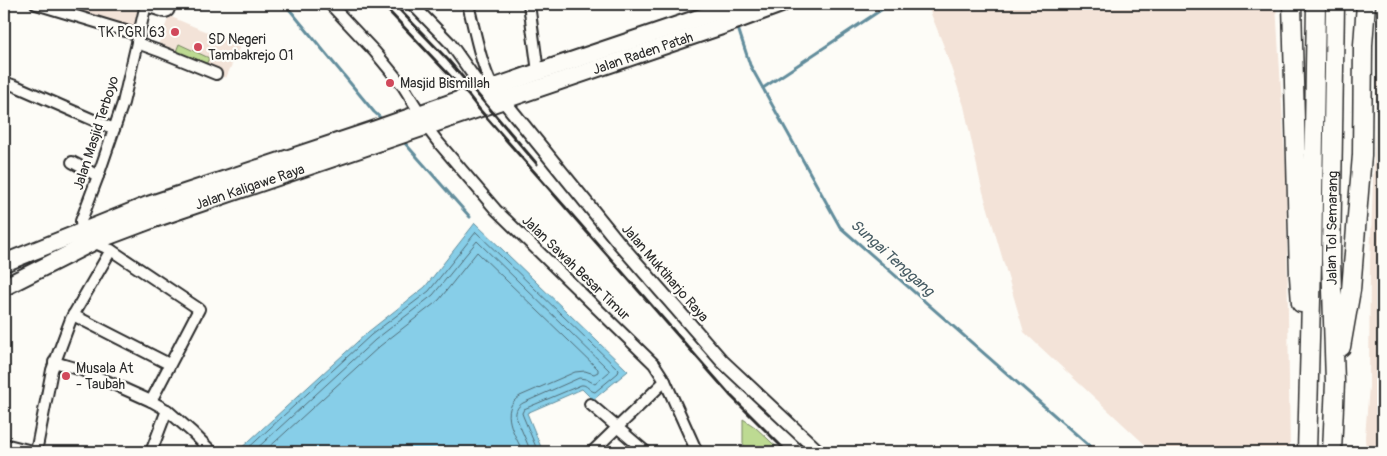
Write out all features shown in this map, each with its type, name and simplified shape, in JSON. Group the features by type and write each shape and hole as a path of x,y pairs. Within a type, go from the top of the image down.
{"highway":[{"name":"Jalan Raden Patah","path":"716,20 740,4"},
{"name":"Jalan Raden Patah","path":"486,90 656,40 716,20 781,4"},
{"path":"1292,4 1299,276 1308,383"},
{"name":"Jalan Tol Semarang","path":"1307,452 1316,4"},
{"name":"Jalan Tol Semarang","path":"1332,452 1335,382 1331,258 1336,4"},
{"path":"1335,382 1351,290 1362,165 1366,4"},
{"name":"Jalan Raden Patah","path":"486,90 538,72 656,40"},
{"name":"Jalan Kaligawe Raya","path":"4,263 87,237 154,219 390,139 486,90"},
{"name":"Jalan Kaligawe Raya","path":"4,287 87,237 148,205 398,121 420,124 486,90"}],"street":[{"path":"36,4 138,39 162,52 216,74"},
{"name":"Jalan Masjid Terboyo","path":"87,237 81,220 123,103 146,5 166,12 171,4"},
{"name":"Jalan Sawah Besar Timur","path":"330,4 376,52 403,86 420,124 438,142 496,210 654,364 665,381 697,452"},
{"path":"412,4 450,43 486,90"},
{"path":"468,4 486,90"},
{"path":"529,4 538,72"},
{"path":"4,82 114,129"},
{"name":"Jalan Muktiharjo Raya","path":"486,90 722,361 819,452"},
{"path":"72,162 98,176"},
{"path":"87,237 111,250 199,308 151,401"},
{"path":"5,447 36,452 54,362 72,315 111,250"},
{"path":"72,315 170,364"},
{"path":"54,362 82,370 167,410 212,452"},
{"path":"592,452 665,381"},
{"path":"590,404 646,452"},
{"path":"151,452 167,410"}],"shaded area":[{"path":"40,4 143,4 137,33"},
{"path":"927,4 1276,4 1286,174 1290,452 1153,452 1024,332 981,185 964,106"},
{"path":"1383,4 1383,452 1366,452 1365,437 1369,386 1370,262 1378,53"},
{"name":"SD Negeri Tambakrejo 01","path":"169,16 240,46 226,78 157,48"}],"green space":[{"path":"179,44 209,58 205,67 175,54"},
{"path":"743,419 755,427 782,452 751,452 743,444"}],"water":[{"path":"475,223 628,371 593,400 582,389 527,413 543,452 237,452 368,332 425,287"}],"waterway":[{"path":"285,4 374,112 383,120"},
{"path":"763,88 890,4"},
{"name":"Sungai Tenggang","path":"737,25 750,65 840,227 1094,452"},
{"path":"403,141 470,217"}],"railway":[{"path":"382,4 469,96 731,396 787,452"},
{"path":"394,4 448,60 537,164"}],"place":[{"name":"TK PGRI 63","path":"175,32"},
{"name":"SD Negeri Tambakrejo 01","path":"198,47"},
{"name":"Masjid Bismillah","path":"390,83"},
{"name":"Musala At - Taubah","path":"66,376"}]}
